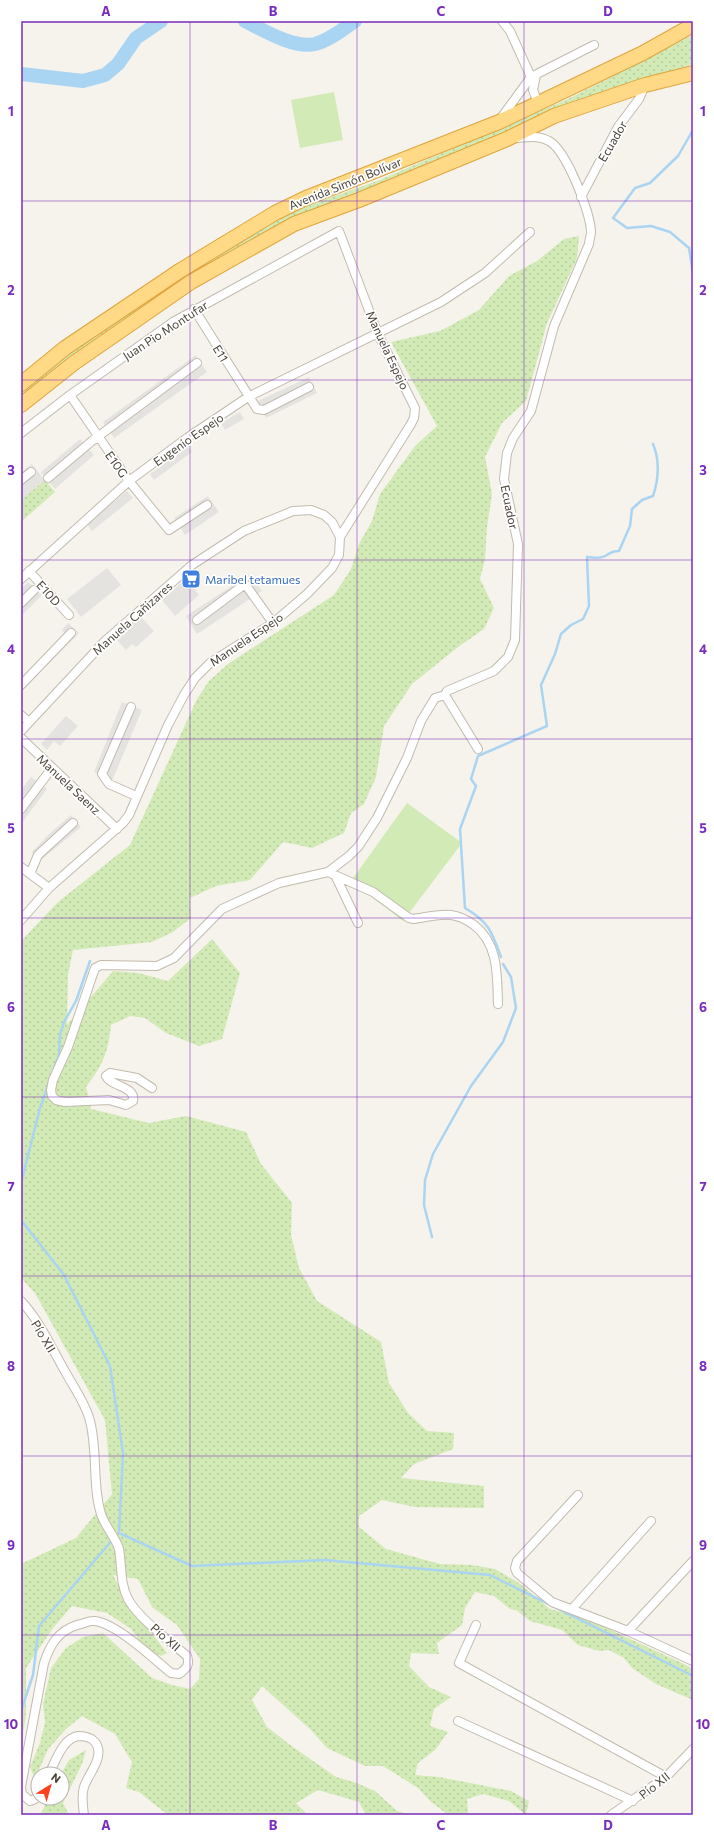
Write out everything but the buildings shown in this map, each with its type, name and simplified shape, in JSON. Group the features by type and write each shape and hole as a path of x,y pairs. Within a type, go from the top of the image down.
{"highway":[{"name":"Avenida Simón Bolívar","path":"21,384 65,348 181,270 275,213 306,198 499,122 643,53 693,25"},
{"name":"Avenida Simón Bolívar","path":"21,405 74,363 191,282 294,224 359,200 507,139 554,116 645,85 693,73"}],"street":[{"path":"502,21 510,31 534,76 533,90 538,103"},
{"path":"499,122 534,76 594,45"},
{"name":"Ecuador","path":"581,198 618,127 639,99 645,85"},
{"name":"Ecuador","path":"328,872 358,847 377,818 407,758 421,721 435,698 444,695 447,691 494,671 508,657 515,640 518,544 504,479 507,453 513,438 531,411 554,326 589,244 591,232 590,224 581,198 565,158 557,147 543,138 531,137 507,139"},
{"name":"Juan Pio Montufar","path":"21,433 172,322 339,231"},
{"name":"Manuela Espejo","path":"21,920 48,888 117,829 129,815 136,796 171,719 195,678 210,662 273,623 307,594 332,568 339,555 340,537 414,418 415,408 378,334 339,231"},
{"name":"Eugenio Espejo","path":"21,579 129,481 187,438 248,397 441,302 468,285 504,257 530,232"},
{"name":"E11","path":"194,309 255,408 264,410 309,387"},
{"path":"48,478 98,436 197,363"},
{"name":"E10G","path":"70,396 129,481 169,530 207,505"},
{"path":"21,480 31,472"},
{"name":"Manuela Cañizares","path":"21,731 100,645 192,565 244,531 293,511 311,510 324,516 332,522 340,537"},
{"name":"E10D","path":"29,571 69,615"},
{"path":"196,620 245,584 273,623"},
{"path":"21,603 34,590"},
{"path":"21,685 71,633"},
{"path":"444,695 478,749"},
{"path":"131,707 102,774 109,784 136,796"},
{"path":"21,715 30,722"},
{"name":"Manuela Saenz","path":"21,738 117,829"},
{"path":"21,809 52,768"},
{"path":"30,874 38,855 73,823"},
{"path":"21,867 48,888"},
{"path":"152,1088 137,1078 110,1073 106,1076 109,1081 132,1094 133,1101 130,1104 126,1105 109,1100 65,1102 56,1100 52,1096 51,1090 53,1080 68,1047 95,968 101,965 157,966 165,964 174,958 222,909 279,883 328,872 336,877 373,892 409,918 414,919 451,915 467,919 480,930 491,944 497,968 498,1004"},
{"path":"336,877 358,923"},
{"name":"Pío XII","path":"21,1301 39,1326 80,1398 90,1421 97,1496 101,1514 118,1548 122,1579 128,1599 137,1612 187,1656 189,1663 186,1669 179,1674 171,1673 115,1629 104,1623 93,1621 72,1627 58,1636 49,1647 44,1663 21,1787 22,1794 30,1801"},
{"path":"578,1495 517,1561 515,1568 517,1573 552,1602 691,1657"},
{"path":"572,1609 651,1521"},
{"path":"628,1631 693,1561"},
{"path":"476,1625 459,1663 666,1777"},
{"path":"458,1720 633,1801"},
{"path":"53,1766 65,1743 77,1736 86,1736 94,1740 98,1745 99,1752 84,1788 82,1802 84,1815"},
{"name":"Pío XII","path":"611,1815 666,1777 693,1749"}],"green space":[{"path":"693,35 693,64 601,93 344,200 306,212 253,238 121,321 87,345 21,398 21,391 66,354 146,299 267,225 306,206 377,181 566,100"},
{"path":"334,92 343,140 300,148 291,100"},
{"path":"579,236 577,258 547,323 526,401 502,423 485,457 492,494 487,527 485,559 480,579 494,608 484,629 458,647 412,684 384,726 376,777 364,804 351,813 344,833 312,848 283,842 250,880 216,886 190,898 191,918 173,932 152,942 73,950 68,975 67,1025 113,971 138,973 168,981 212,939 240,973 222,1039 199,1046 166,1033 145,1018 130,1016 111,1025 104,1058 97,1072 86,1087 91,1109 149,1123 186,1116 246,1132 261,1164 292,1203 291,1235 299,1268 317,1301 381,1342 389,1383 408,1413 427,1431 454,1433 453,1449 414,1464 401,1478 484,1486 484,1508 415,1507 382,1500 359,1516 359,1527 386,1549 440,1564 472,1565 495,1569 519,1583 550,1609 587,1619 684,1664 693,1669 693,1700 656,1684 632,1668 624,1658 609,1650 599,1651 578,1645 562,1630 530,1621 516,1610 510,1609 494,1596 475,1592 465,1608 462,1625 437,1643 439,1654 411,1653 409,1666 429,1687 451,1697 434,1709 430,1726 448,1732 435,1750 418,1763 415,1775 439,1777 511,1791 529,1801 526,1815 509,1801 483,1794 467,1799 468,1815 448,1815 430,1801 418,1788 383,1766 365,1766 327,1748 311,1730 262,1686 252,1700 267,1727 336,1777 354,1782 375,1791 397,1811 412,1815 366,1815 359,1802 318,1790 296,1803 308,1815 258,1815 249,1813 168,1815 139,1792 126,1788 132,1762 115,1734 82,1716 66,1729 48,1749 41,1766 30,1766 40,1743 45,1722 43,1704 51,1668 66,1648 83,1637 103,1633 152,1678 190,1689 199,1679 200,1659 177,1625 152,1607 138,1579 113,1575 127,1601 167,1653 161,1656 146,1649 131,1629 107,1613 72,1606 53,1628 26,1668 26,1715 21,1745 21,1564 76,1538 112,1494 105,1420 35,1293 21,1278 21,941 58,902 130,845 197,699 209,681 228,664 334,595 351,569 359,544 372,521 380,494 415,446 437,426 391,342 440,331 479,310 509,276 537,261 564,239"},
{"path":"45,480 55,492 21,522 21,500"},
{"path":"407,803 462,843 403,921 351,881"},
{"path":"86,1750 82,1764 70,1789 70,1766 66,1766 69,1760"},
{"path":"45,1806 64,1806 69,1815 40,1815"}],"shaded area":[{"path":"196,355 207,372 114,438 103,422"},
{"path":"309,377 317,393 266,418 258,401"},
{"path":"240,412 244,419 225,430 221,423"},
{"path":"80,439 94,455 55,489 41,472"},
{"path":"188,446 192,452 154,480 150,474"},
{"path":"32,464 45,480 21,500 21,473"},
{"path":"127,491 133,498 92,531 87,524"},
{"path":"208,496 219,512 185,535 174,518"},
{"path":"107,568 121,585 81,617 67,599"},
{"path":"250,574 262,591 197,634 186,616"},
{"path":"28,582 42,595 21,616 21,589"},
{"path":"182,582 186,586 188,584 191,588 193,587 199,595 175,616 162,600"},
{"path":"141,617 154,631 136,647 132,644 126,650 116,639"},
{"path":"68,623 79,633 21,692 21,679 65,634 62,630"},
{"path":"122,702 142,710 112,781 94,772"},
{"path":"66,716 78,726 60,746 54,741 47,750 41,744"},
{"path":"31,777 47,789 21,824 21,790"},
{"path":"71,815 81,827 41,860 32,852 49,834"}],"waterway":[{"path":"21,74 83,81 105,75 118,64 136,38 161,21"},
{"path":"245,21 279,38 298,44 307,45 326,40 355,21"},
{"path":"693,130 678,156 650,183 635,188 613,218 627,228 651,226 670,232 689,248 693,273"},
{"path":"501,957 489,928 485,923 465,908 460,829 476,786 471,779 478,756 547,726 541,685 555,654 561,634 571,625 583,619 589,606 587,557 600,558 615,551 619,551 630,526 632,509 642,500 653,496 657,483 658,470 657,457 653,444"},
{"path":"53,1071 59,1055 60,1035 64,1022 76,1001 90,961"},
{"path":"432,1237 424,1205 425,1180 433,1154 471,1086 503,1042 516,1008 511,977 503,964"},
{"path":"21,1183 40,1108 49,1083"},
{"path":"21,1220 64,1275 110,1366 123,1453 119,1533 192,1566 325,1560 490,1575 693,1676"},
{"path":"21,1711 33,1675 39,1626 113,1539"}],"place":[{"name":"Maribel tetamues","path":"191,579"}]}
